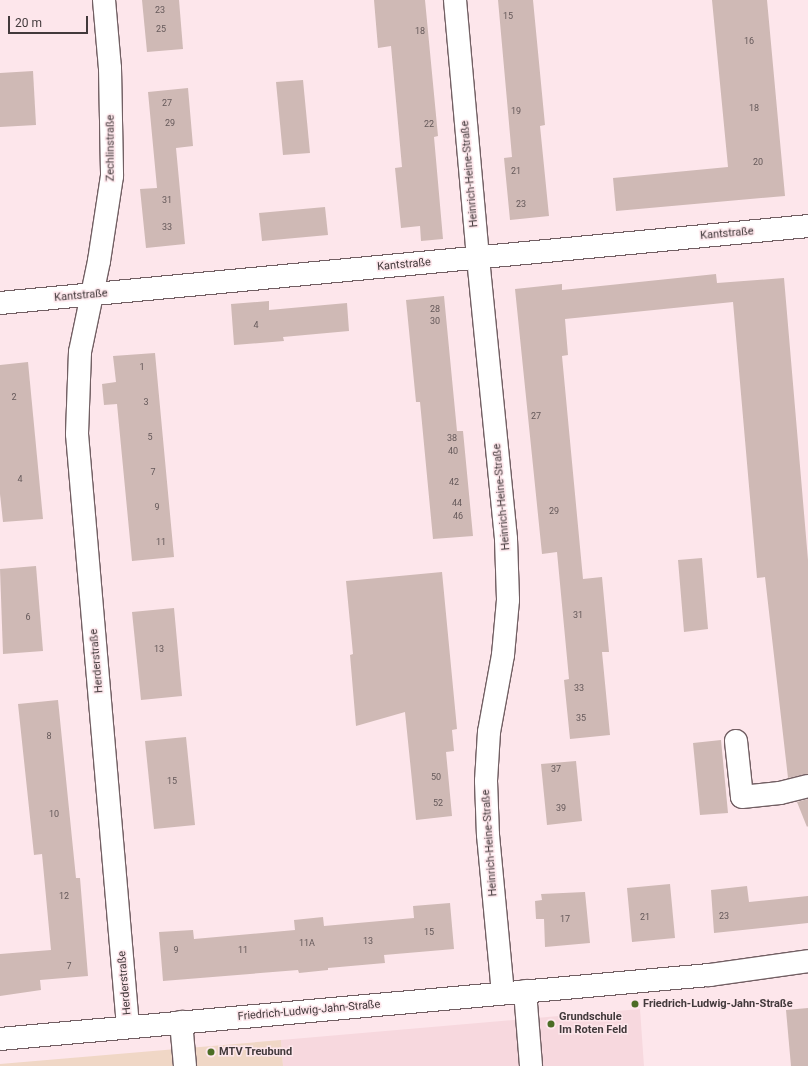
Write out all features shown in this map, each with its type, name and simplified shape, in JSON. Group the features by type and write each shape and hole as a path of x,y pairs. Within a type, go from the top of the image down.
{"street":[{"name":"Zechlinstraße","path":"92,295 112,176 110,68 104,0"},
{"name":"Heinrich-Heine-Straße","path":"455,0 478,258 506,539 508,600 503,655 489,732 486,781 488,835 503,993"},
{"name":"Kantstraße","path":"0,303 808,226"},
{"name":"Herderstraße","path":"92,295 80,352 78,434 128,1027"},
{"path":"736,741 742,797 780,793 808,786"},
{"name":"Friedrich-Ludwig-Jahn-Straße","path":"0,1039 709,975 774,968 808,961"},
{"path":"525,991 531,1066"},
{"path":"181,1022 185,1066"}],"shaded area":[{"name":"Grundschule Im Roten Feld","path":"640,1009 644,1066 283,1066 281,1040"},
{"name":"MTV Treubund","path":"281,1040 283,1066 0,1066 0,1064"}],"building":[{"path":"142,0 179,0 183,49 147,52"},
{"path":"374,0 425,0 438,136 434,137 443,239 421,241 420,226 401,228 395,168 402,167 391,46 378,48"},
{"path":"498,0 533,0 545,125 540,126 549,216 510,220 504,158 512,157"},
{"path":"712,0 767,0 785,196 616,211 613,178 728,167"},
{"path":"33,71 36,125 0,127 0,73"},
{"path":"303,80 310,153 283,155 276,82"},
{"path":"188,88 193,146 176,148 185,244 146,248 140,189 157,188 148,92"},
{"path":"325,207 328,235 262,241 259,213"},
{"path":"716,274 717,283 784,278 808,560 808,774 788,778 765,577 757,578 733,302 565,319 568,355 562,356 583,579 602,577 609,652 602,652 610,735 570,739 564,680 569,679 557,552 542,554 515,289 562,284 562,290"},
{"path":"444,296 457,431 463,431 473,536 433,539 420,402 416,402 406,300"},
{"path":"269,301 269,310 347,303 349,331 283,337 284,341 234,345 231,304"},
{"path":"155,353 174,557 132,561 117,404 104,405 102,384 116,382 113,356"},
{"path":"28,362 43,519 3,522 0,494 0,365"},
{"path":"702,558 708,629 684,632 678,560"},
{"path":"36,566 43,651 3,654 0,569"},
{"path":"442,572 457,729 452,730 454,751 446,752 452,816 416,820 405,712 356,726 350,655 353,654 346,581"},
{"path":"174,608 182,696 141,700 132,612"},
{"path":"58,700 76,878 80,878 88,976 40,980 41,990 0,996 0,954 51,950 42,854 34,855 18,704"},
{"path":"186,737 195,825 154,829 145,741"},
{"path":"721,740 728,813 700,815 693,743"},
{"path":"576,761 582,821 547,825 541,764"},
{"path":"808,799 808,826 807,827 797,802"},
{"path":"670,884 675,938 632,942 627,888"},
{"path":"747,886 749,902 808,896 808,923 714,933 711,890"},
{"path":"585,892 590,943 545,947 544,919 536,919 535,901 542,900 541,894"},
{"path":"450,903 454,949 384,955 385,963 328,968 328,970 299,973 298,970 163,981 159,932 193,930 194,939 295,930 294,920 323,917 324,926 414,918 413,906"},
{"path":"808,1008 808,1066 791,1066 786,1010"}],"place":[{"name":"Friedrich-Ludwig-Jahn-Straße","path":"635,1004"},
{"name":"Grundschule Im Roten Feld","path":"551,1024"},
{"name":"MTV Treubund","path":"211,1052"}]}
